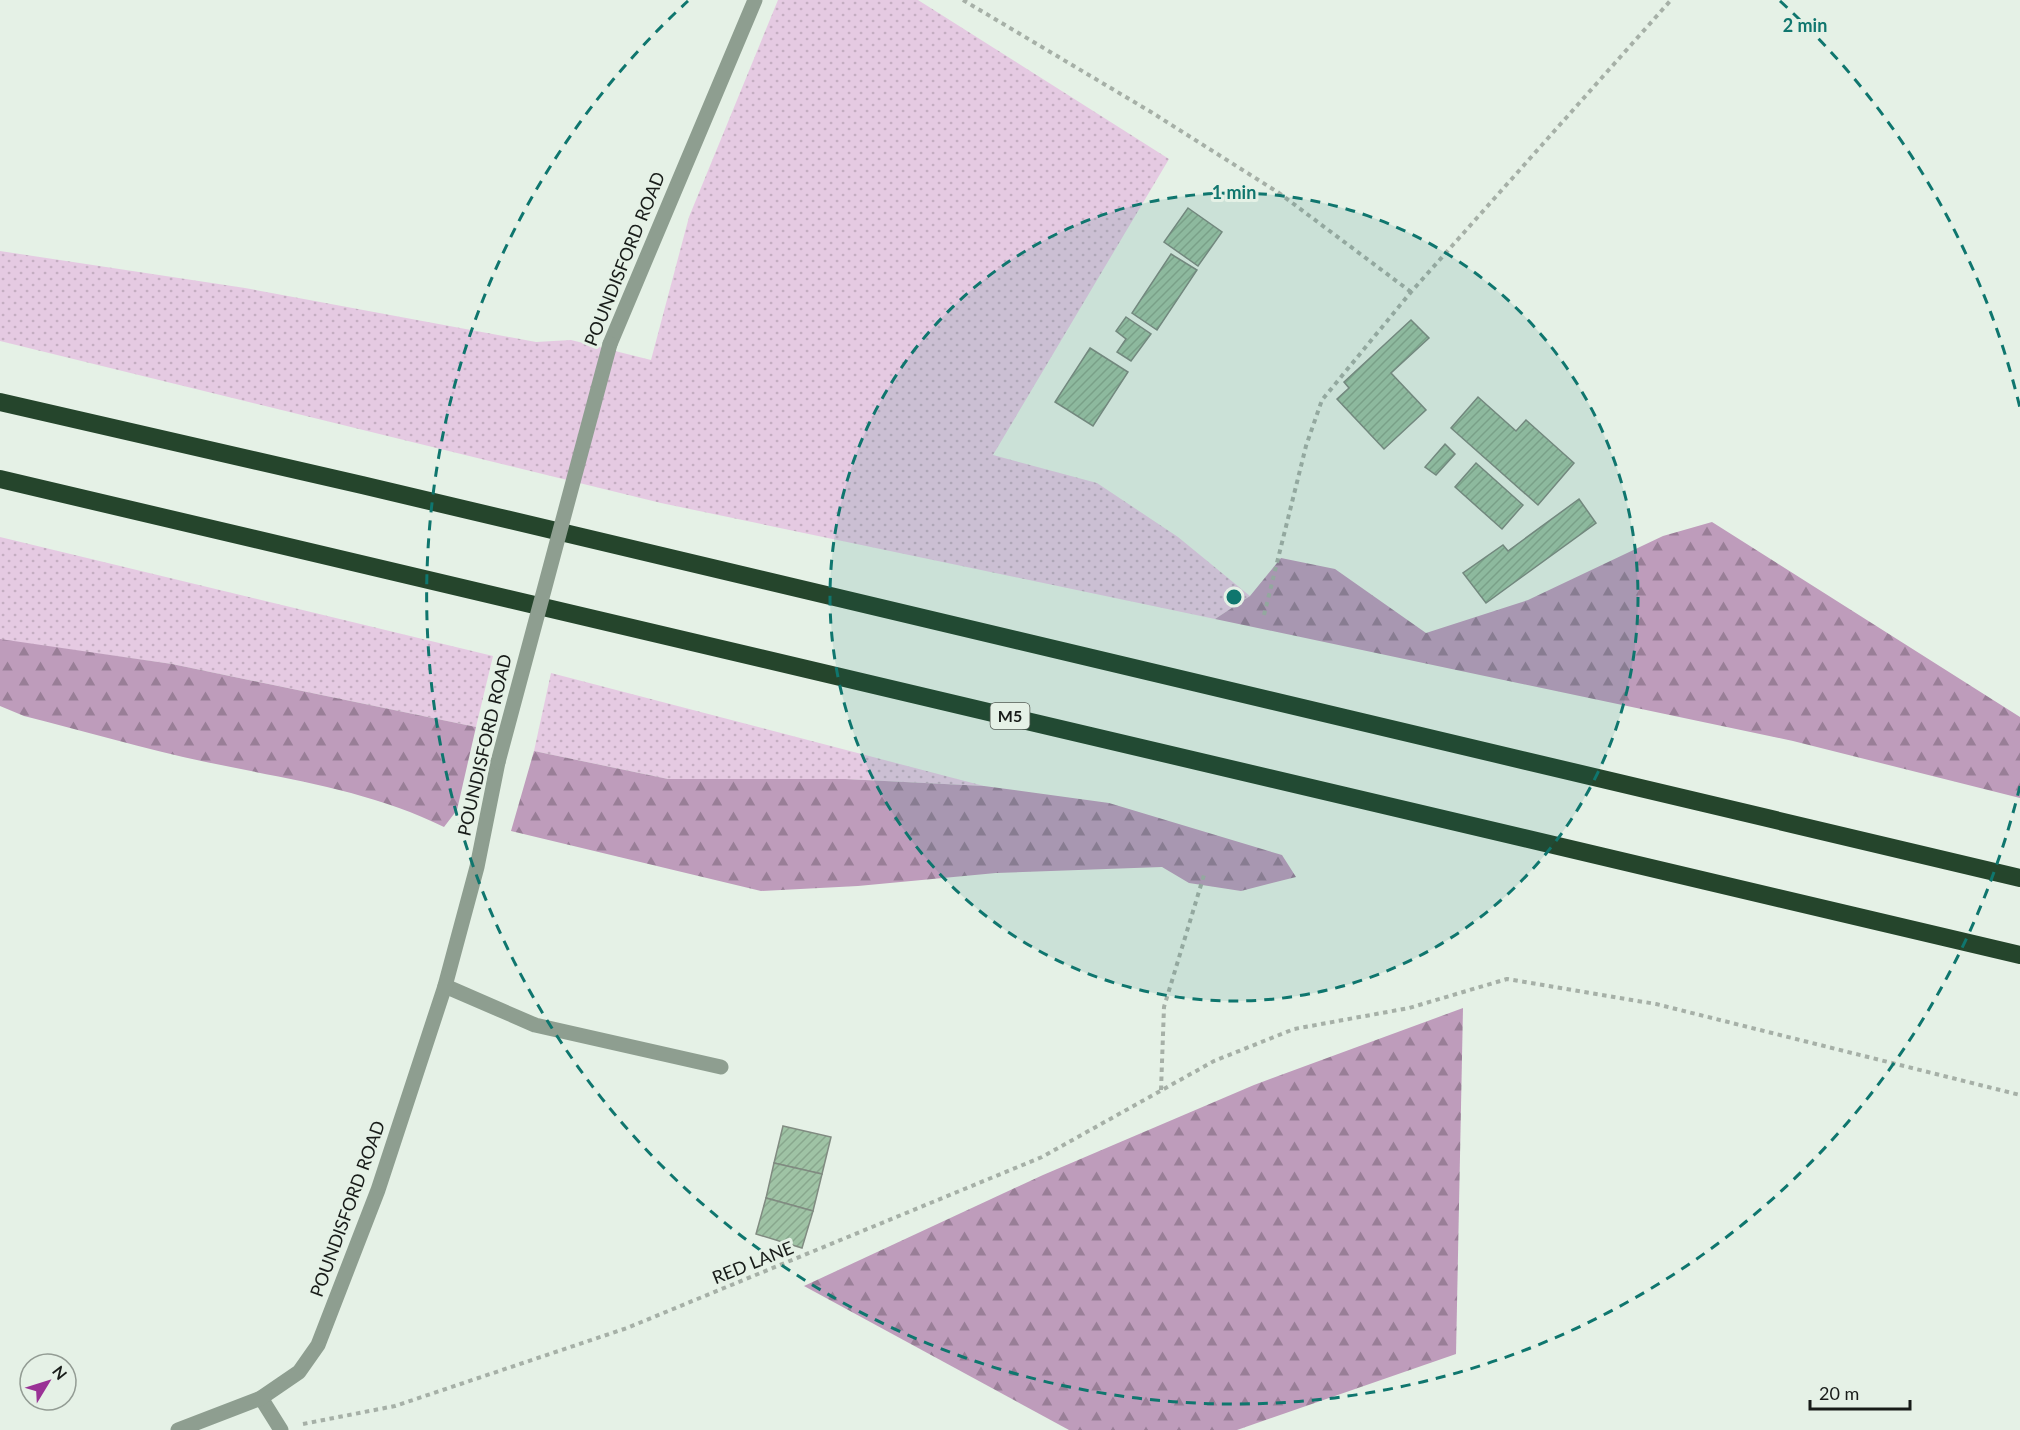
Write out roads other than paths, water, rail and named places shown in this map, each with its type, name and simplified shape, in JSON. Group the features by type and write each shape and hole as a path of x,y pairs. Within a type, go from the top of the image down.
{"highway":[{"path":"0,402 408,495 2020,878"},
{"name":"M5","path":"0,478 2020,956"}],"street":[{"name":"POUNDISFORD ROAD","path":"178,1430 261,1398 299,1372 318,1345 378,1190 445,986 477,867 498,762 610,344 755,0"},
{"path":"445,986 535,1025 721,1067"},
{"path":"261,1398 280,1429"}]}
